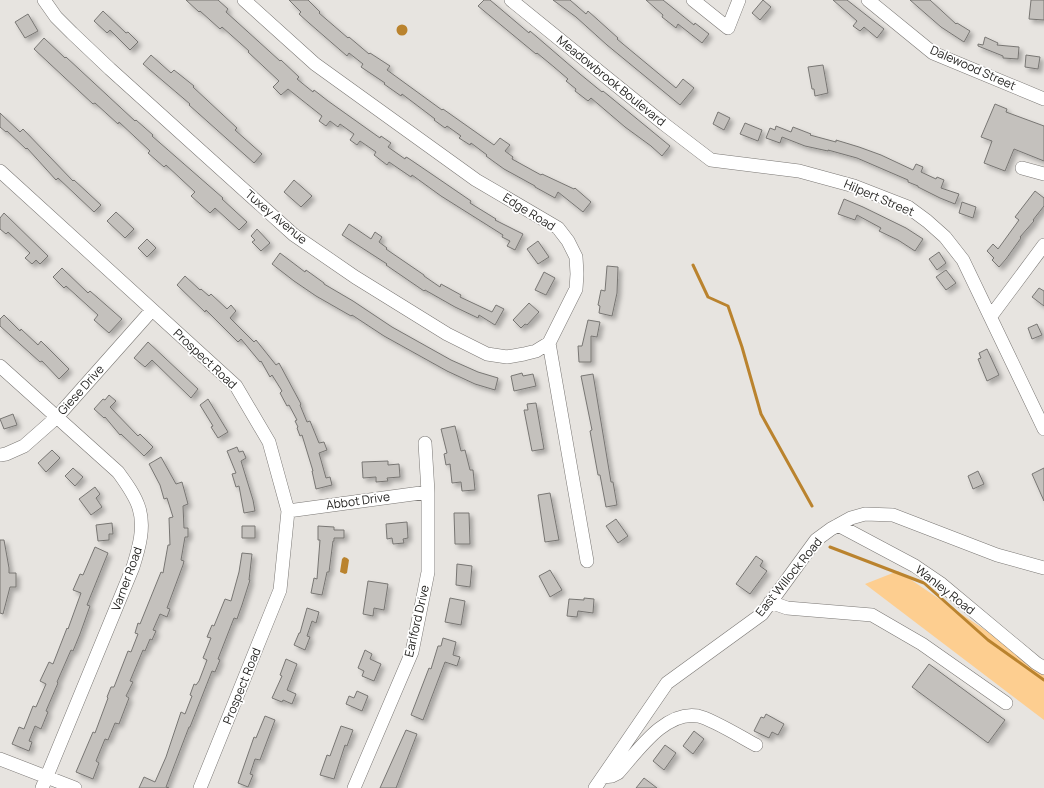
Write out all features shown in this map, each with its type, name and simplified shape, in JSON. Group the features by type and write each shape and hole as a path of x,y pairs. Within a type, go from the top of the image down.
{"street":[{"name":"Tuxey Avenue","path":"44,0 56,17 72,34 294,235 355,277 447,334 487,354 508,357 536,351 549,343"},
{"name":"Edge Road","path":"244,0 315,64 476,180 558,228 568,241 576,257 576,289 549,343"},
{"name":"Meadowbrook Boulevard","path":"511,0 664,124 711,160"},
{"path":"693,0 728,28 739,0"},
{"name":"Dalewood Street","path":"868,0 933,53 1044,99"},
{"name":"Hilpert Street","path":"711,160 799,170 854,186 908,207 927,220 945,237 964,260 1044,429"},
{"path":"1022,168 1044,174"},
{"name":"Prospect Road","path":"0,171 236,386 269,442 288,511 280,590 200,788"},
{"path":"991,316 1044,245"},
{"name":"Giese Drive","path":"0,455 24,446 57,417 152,310"},
{"path":"549,343 587,561"},
{"name":"Varner Road","path":"0,366 118,472 130,488 139,508 141,526 140,547 133,567 44,782"},
{"name":"Earlford Drive","path":"354,788 412,652 428,572 428,492 425,443"},
{"name":"Abbot Drive","path":"288,511 428,492"},
{"name":"East Willock Road","path":"595,788 667,683 762,614 816,540 851,518 865,514 893,516 997,555 1044,568"},
{"name":"Wanley Road","path":"838,525 921,570 940,583 1036,664 1044,668"},
{"path":"770,602 787,608 872,615 922,644 1006,703"},
{"path":"603,777 612,776 618,773 660,726 671,720 684,716 698,716 756,745"},
{"path":"0,759 44,782 75,788"}],"shaded area":[{"path":"402,24 406,26 408,30 406,34 402,36 398,34 396,30 398,26"},
{"path":"344,557 349,560 347,573 345,574 340,572 342,559"},
{"path":"898,571 1044,670 1044,720 865,584"}],"building":[{"path":"186,0 218,0 228,9 226,12 280,61 281,60 299,77 297,79 313,92 314,90 380,138 381,136 391,143 388,147 405,159 406,157 408,158 433,175 471,201 470,203 496,219 495,220 523,234 515,250 507,246 510,241 502,237 503,235 441,196 412,175 411,177 389,162 387,165 374,155 376,152 360,141 357,145 350,140 354,134 340,124 338,127 330,121 326,126 319,121 322,116 288,89 281,95 273,87 279,81 248,52 249,51 222,27 220,29"},
{"path":"289,0 308,0 320,12 319,13 348,38 349,37 369,54 370,53 390,66 387,70 442,110 443,109 494,145 500,138 510,145 505,151 513,157 512,159 541,175 542,174 574,189 575,188 591,202 583,212 558,192 555,198 504,169 471,143 470,145 459,138 461,136 447,126 445,128 402,94 401,96 361,67 363,64 349,53 347,56 299,14 301,12"},
{"path":"484,0 490,0 529,33 530,31 580,74 670,146 662,156 591,98 588,101 575,91 576,89 566,81 568,79 478,6"},
{"path":"553,0 570,0 586,14 588,11 618,38 617,39 676,88 683,79 694,88 680,105 607,45 576,17"},
{"path":"646,0 663,0 694,25 695,23 709,34 702,43 678,24 676,28 662,17 663,15"},
{"path":"763,0 771,7 760,20 752,13"},
{"path":"833,0 847,0 884,29 877,38 864,27 860,31 853,26 857,21"},
{"path":"910,0 930,0 956,24 957,23 970,31 964,42 941,27"},
{"path":"1031,0 1044,0 1044,20 1029,19"},
{"path":"103,11 126,33 128,32 138,42 130,50 110,30 107,33 94,21"},
{"path":"28,14 38,31 25,38 15,22"},
{"path":"985,37 998,43 997,45 1019,47 1018,59 1003,58 1003,56 978,46 978,44 983,45"},
{"path":"44,38 135,121 136,120 153,135 152,136 223,198 222,199 247,222 239,230 215,208 210,213 191,196 195,192 166,165 164,167 148,153 150,151 119,122 118,124 95,103 93,104 34,49"},
{"path":"151,55 171,73 174,70 194,86 193,87 237,128 235,130 262,154 254,163 189,105 190,104 143,64"},
{"path":"1026,55 1040,57 1038,69 1025,67"},
{"path":"823,65 828,93 815,96 814,89 812,89 808,67"},
{"path":"995,104 1007,109 1006,112 1044,126 1044,161 1014,149 1005,171 984,163 992,141 981,137"},
{"path":"718,112 730,118 724,130 713,124"},
{"path":"0,113 20,132 23,129 73,181 74,180 101,205 94,212 58,178 56,180 27,148 26,149 7,131 6,132 0,127"},
{"path":"745,123 762,130 758,141 740,134"},
{"path":"776,126 791,132 793,127 811,134 810,135 836,142 836,140 859,147 881,155 913,170 916,164 923,167 921,172 936,179 937,177 944,180 941,188 959,194 955,204 908,182 908,180 857,158 828,150 805,146 782,137 780,143 766,138 770,128 775,130"},
{"path":"294,180 312,196 301,207 284,192"},
{"path":"1035,191 1044,198 1044,206 999,267 992,260 994,258 987,251 993,244 998,249 1019,220 1015,217"},
{"path":"844,199 906,228 923,239 915,251 898,240 879,231 881,228 857,215 855,220 838,214"},
{"path":"962,202 976,207 973,218 959,213"},
{"path":"116,212 134,229 125,238 107,221"},
{"path":"4,213 48,256 40,264 36,260 32,264 25,258 30,253 8,232 6,234 0,229 0,218"},
{"path":"349,224 371,239 375,232 382,237 379,242 387,248 386,249 440,287 441,284 461,295 460,297 492,312 496,305 504,309 495,325 479,315 478,318 425,290 424,291 386,265 387,264 342,235"},
{"path":"257,229 270,243 261,251 252,242 255,240 251,236"},
{"path":"147,239 156,248 147,257 138,248"},
{"path":"538,241 549,257 538,264 527,249"},
{"path":"939,252 946,263 937,270 929,259"},
{"path":"280,253 305,272 306,270 324,284 392,327 451,360 478,372 498,378 495,390 475,384 447,371 384,336 352,315 351,316 316,296 272,264"},
{"path":"607,266 618,267 617,293 612,316 599,313 600,306 598,305 601,290 605,291"},
{"path":"62,268 88,293 90,291 122,319 109,333 94,320 98,315 66,286 64,288 53,277"},
{"path":"946,270 956,283 946,290 936,277"},
{"path":"544,272 555,278 546,295 535,290"},
{"path":"185,276 200,290 201,289 209,296 211,294 227,309 231,305 236,311 230,318 254,342 256,340 276,365 279,363 301,404 300,405 307,422 310,421 319,443 324,442 327,450 319,453 326,478 330,477 332,485 316,489 313,471 302,435 300,436 295,421 297,420 289,405 287,406 280,393 282,391 272,375 270,377 261,361 260,362 241,339 238,342 206,310 205,312 177,285"},
{"path":"1039,288 1044,291 1044,306 1032,297"},
{"path":"529,303 539,312 527,325 525,324 521,328 513,320"},
{"path":"4,315 20,331 21,329 38,345 41,341 69,369 59,379 42,361 40,362 0,326 0,319"},
{"path":"588,320 600,322 597,337 591,336 591,362 579,362 578,346 582,346"},
{"path":"1037,324 1042,335 1032,339 1028,328"},
{"path":"148,342 198,389 191,398 152,360 145,367 134,358"},
{"path":"987,349 999,375 987,381 978,359 981,358 979,353"},
{"path":"522,373 523,376 533,374 536,386 514,391 511,376"},
{"path":"593,374 611,482 613,482 617,505 606,507 600,475 598,475 590,431 592,430 581,376"},
{"path":"109,395 116,401 110,407 138,436 140,434 153,447 144,456 121,434 120,435 105,417 104,418 94,409"},
{"path":"208,399 228,432 218,438 211,427 213,426 200,405"},
{"path":"536,403 544,449 532,451 524,410 528,410 527,404"},
{"path":"13,414 17,425 4,429 0,419"},
{"path":"455,426 461,451 465,450 470,470 473,470 475,490 462,491 461,482 452,483 450,464 446,465 444,454 447,453 441,429"},
{"path":"237,447 239,452 243,451 246,458 241,461 255,511 244,513 239,486 236,487 232,474 236,473 227,451"},
{"path":"52,450 60,458 46,472 38,463"},
{"path":"161,457 176,484 182,482 188,504 183,506 184,528 188,528 188,537 185,537 181,560 184,561 167,608 170,609 167,617 160,614 153,630 156,631 152,640 150,639 145,651 143,650 130,681 133,682 126,696 129,698 119,724 115,723 108,740 105,739 96,761 99,763 93,779 76,772 93,732 95,733 111,687 114,687 128,651 131,652 138,634 135,633 138,623 140,624 161,572 163,573 168,545 170,545 169,518 173,517 167,498 164,499 160,485 149,464"},
{"path":"388,461 388,465 399,464 400,477 387,478 388,481 376,482 376,477 363,478 362,462"},
{"path":"73,468 83,477 75,486 65,476"},
{"path":"1044,468 1044,501 1032,474"},
{"path":"978,471 984,484 973,489 968,476"},
{"path":"95,487 100,494 96,498 102,507 91,515 79,499"},
{"path":"550,493 559,540 545,542 538,495"},
{"path":"454,513 469,513 470,544 455,544"},
{"path":"616,519 628,536 618,543 606,526"},
{"path":"407,522 408,538 403,539 404,543 393,544 392,538 387,539 386,524"},
{"path":"112,523 113,534 109,534 109,540 98,541 96,525"},
{"path":"242,526 255,526 255,538 242,538"},
{"path":"318,526 334,527 334,530 344,530 344,538 334,538 329,572 327,572 322,595 311,593 314,578 317,579 320,540 318,540"},
{"path":"0,540 4,540 9,573 16,573 16,587 10,587 3,614 0,613"},
{"path":"95,547 108,553 87,605 90,606 80,634 73,651 71,650 57,682 58,683 46,711 48,712 41,729 35,726 29,741 32,742 29,751 12,744 19,727 24,729 33,706 36,707 46,684 40,681 49,662 53,664 67,628 68,629 81,593 73,590 80,574 83,575"},
{"path":"242,553 252,554 250,580 237,619 234,618 218,659 220,660 215,672 212,671 189,727 166,787 169,788 139,788 144,777 155,782 166,757 181,712 185,714 192,696 190,695 194,684 196,685 199,681 207,660 203,658 211,638 207,637 212,625 214,626 225,599 231,601 239,572"},
{"path":"756,556 763,561 760,566 767,571 750,594 736,584"},
{"path":"457,564 472,566 470,587 456,585"},
{"path":"550,570 562,590 550,597 539,576"},
{"path":"368,581 388,584 384,610 374,608 373,616 363,614"},
{"path":"450,598 465,601 461,625 445,622"},
{"path":"584,598 594,599 593,613 578,611 577,617 567,616 569,599 584,600"},
{"path":"307,608 319,612 316,623 312,621 307,636 310,637 305,650 294,645 300,633"},
{"path":"443,638 456,642 453,655 460,657 457,666 445,662 423,720 411,715 429,668 431,669 438,646 441,646"},
{"path":"365,650 372,654 370,659 381,664 374,681 362,676 364,671 358,668"},
{"path":"286,659 297,664 287,690 296,694 292,704 283,700 282,702 272,698 282,676 280,675"},
{"path":"929,664 1005,720 988,743 912,687"},
{"path":"357,691 368,696 362,711 346,704 349,696 354,698"},
{"path":"766,714 784,724 778,735 772,732 769,738 754,731 761,717 764,718"},
{"path":"265,716 275,720 260,760 255,759 250,774 253,775 248,787 238,783 254,737 256,738"},
{"path":"341,726 353,730 347,746 345,745 334,779 320,775 327,755 330,756"},
{"path":"406,730 417,734 396,788 380,788"},
{"path":"694,731 704,739 693,754 683,746"},
{"path":"665,745 676,753 664,770 653,761"},
{"path":"644,778 657,788 636,788"}],"waterway":[{"path":"693,265 708,297 728,306 742,347 761,414 812,506"},
{"path":"830,547 924,583 988,640 1044,680"}]}
